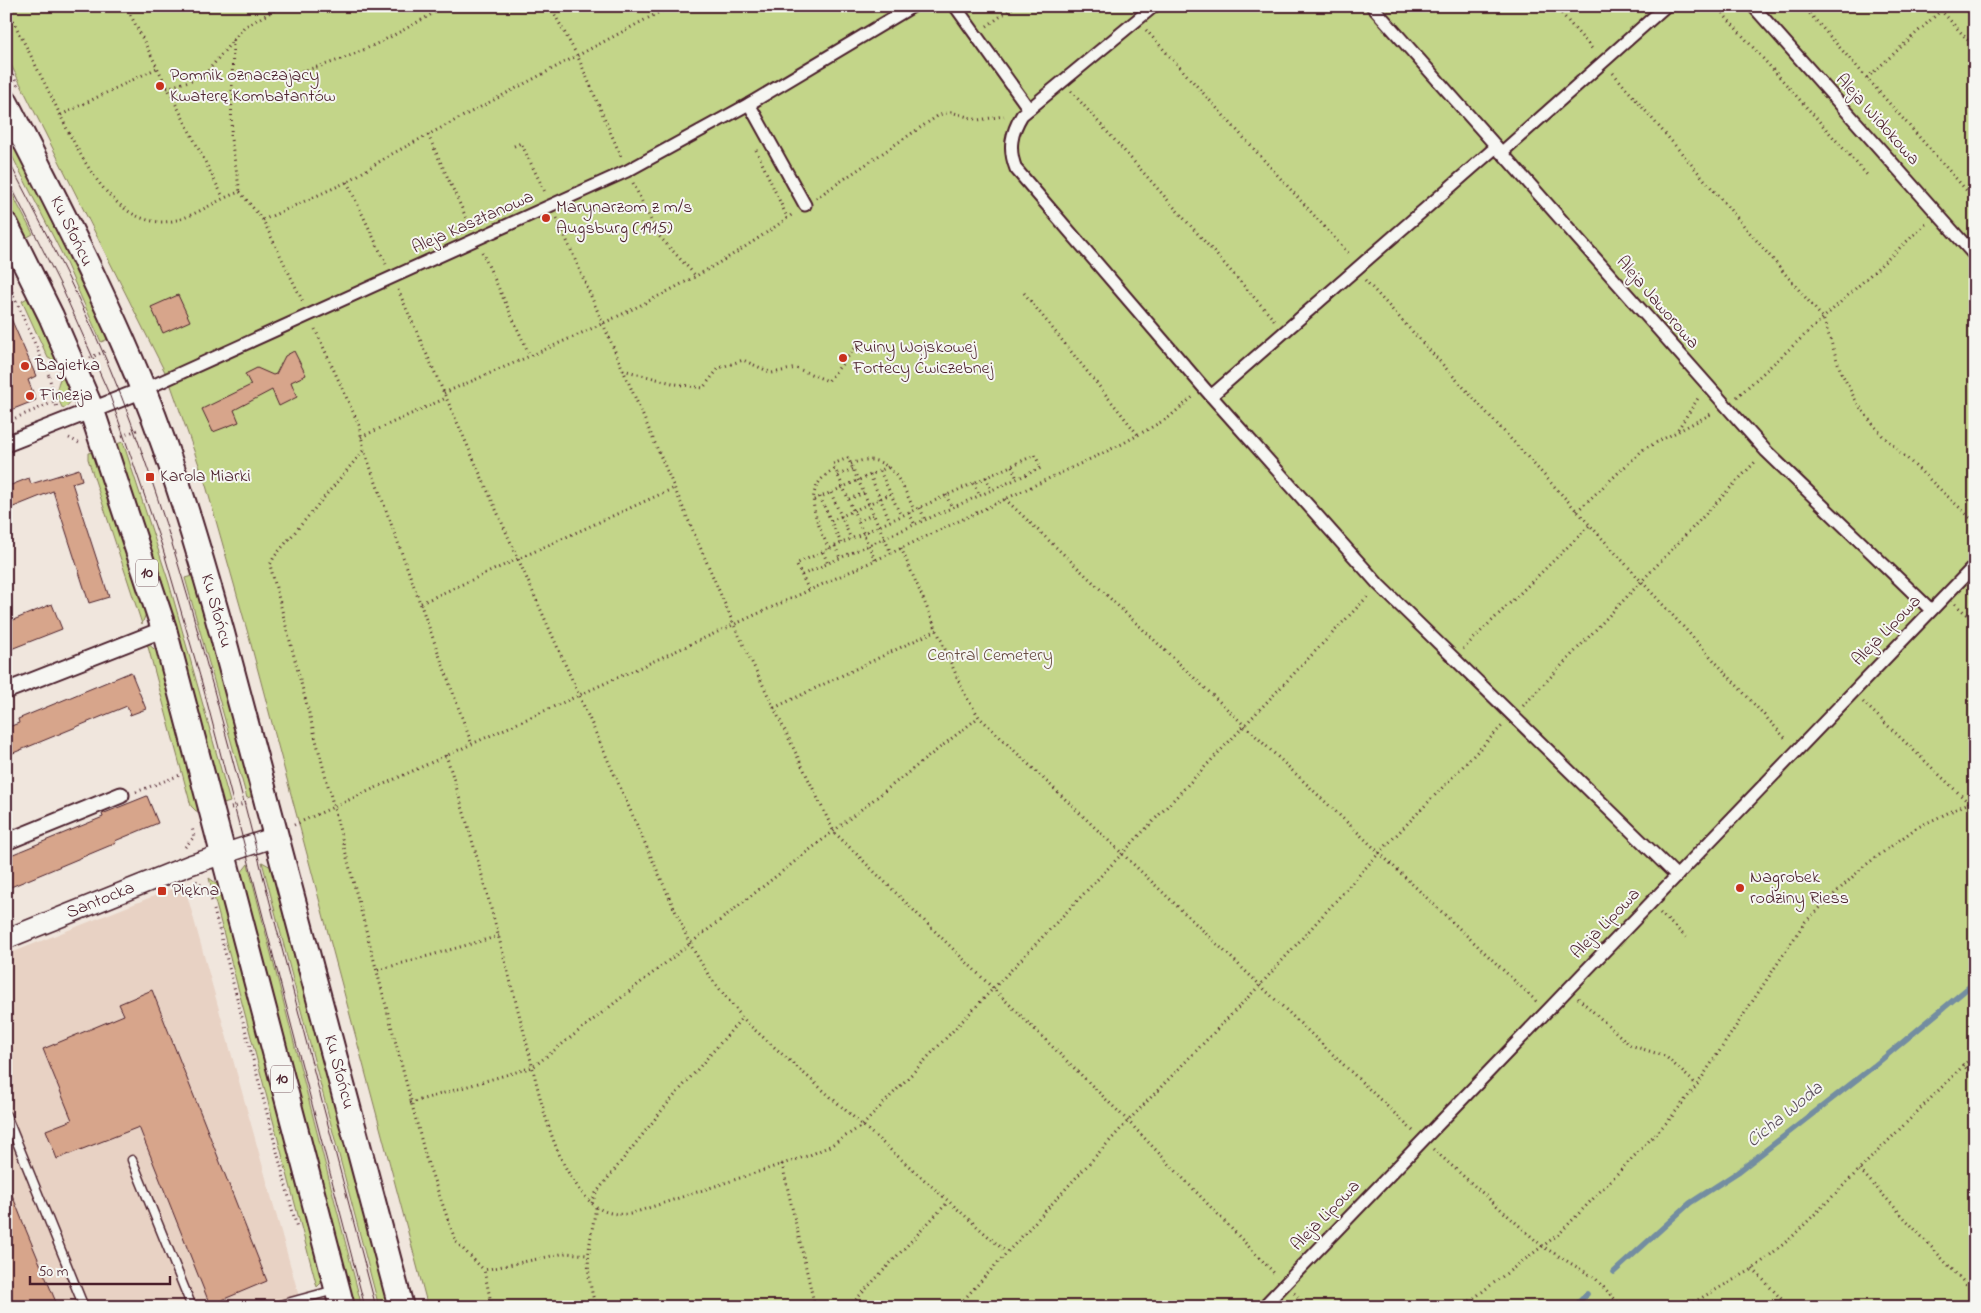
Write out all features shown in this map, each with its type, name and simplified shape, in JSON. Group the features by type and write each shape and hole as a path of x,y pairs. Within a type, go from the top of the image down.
{"main road":[{"name":"Ku Słońcu","path":"6,103 76,240 144,390 208,581 401,1307"},
{"name":"10","path":"6,225 51,316 92,411 164,629 340,1298"}],"street":[{"name":"Aleja Kasztanowa","path":"144,390 627,172 749,104 913,6"},
{"path":"956,6 1027,110"},
{"path":"1154,6 1027,110 1014,131 1011,149 1012,160 1022,179 1379,585 1677,876"},
{"name":"Aleja Jaworowa","path":"1372,6 1725,407 1766,451 1931,610"},
{"path":"1208,392 1284,332 1603,62 1666,6"},
{"name":"Aleja Widokowa","path":"1753,6 1975,256"},
{"path":"749,104 805,205"},
{"path":"6,444 144,390"},
{"name":"Aleja Lipowa","path":"1263,1307 1975,565"},
{"path":"6,691 164,629"},
{"path":"6,842 120,795"},
{"path":"223,852 275,837"},
{"name":"Santocka","path":"6,939 223,852"}],"lane":[{"path":"6,1115 84,1307"},
{"path":"132,1160 192,1307"},
{"path":"272,1307 340,1298"}],"path":[{"path":"126,6 224,197"},
{"path":"168,88 192,80 207,72 244,27 282,6"},
{"path":"232,75 288,73 328,64 388,37 446,6"},
{"path":"550,6 578,57 627,172 658,235 695,275"},
{"path":"263,220 347,182 390,154 578,57 671,6"},
{"path":"976,34 1015,6"},
{"path":"1555,6 1823,318 1841,372 1857,403 1868,418 1882,435 1975,522"},
{"path":"1716,6 1868,176"},
{"path":"1803,6 1975,200"},
{"path":"1937,6 1975,48"},
{"path":"1867,78 1946,6"},
{"path":"6,7 79,152 102,186 125,208 137,215 162,222 173,220 224,197 240,192"},
{"path":"1137,20 1577,511 1796,750"},
{"path":"233,40 231,139 240,192 263,220 356,418 364,450 472,742"},
{"path":"61,115 158,68"},
{"path":"1062,82 1284,332"},
{"path":"444,393 603,324 744,248 939,115 951,112 985,120 1027,110"},
{"path":"752,142 787,218"},
{"path":"514,146 521,143 552,207 734,625 834,832 1128,1121 1308,1307"},
{"path":"347,182 393,279 690,944 709,976 742,1018 1006,1252"},
{"path":"1577,511 1644,449 1677,430 1725,407 1937,214"},
{"path":"6,278 49,376 54,402 58,411"},
{"path":"1024,293 1139,436"},
{"path":"623,369 676,384 704,388 719,368 743,360 772,373 796,368 828,381 861,341"},
{"path":"86,360 108,350"},
{"path":"49,376 57,373"},
{"path":"1677,430 1705,384"},
{"path":"275,837 283,830 335,808 472,742 891,553 1139,436 1208,392"},
{"path":"362,437 446,398"},
{"path":"6,422 54,402"},
{"path":"117,438 142,428"},
{"path":"364,450 270,565 378,970 410,1103 437,1191 456,1242 484,1270 492,1307"},
{"path":"957,1307 1128,1121 1260,984 1379,853 1642,582 1766,451"},
{"path":"802,576 1042,468 1035,455 798,563 797,566 802,576 809,590"},
{"path":"875,560 833,464 848,458 891,553"},
{"path":"851,464 866,459 874,459 888,467 904,489 914,510"},
{"path":"1012,466 1017,478"},
{"path":"814,500 888,467"},
{"path":"829,549 817,522 814,500 817,483 823,476 835,469"},
{"path":"838,475 853,469"},
{"path":"880,471 901,516"},
{"path":"870,475 890,521"},
{"path":"986,478 991,490"},
{"path":"974,483 980,496"},
{"path":"421,603 674,488"},
{"path":"831,493 851,539"},
{"path":"849,499 864,493"},
{"path":"831,521 890,494"},
{"path":"946,495 952,508"},
{"path":"820,497 841,543"},
{"path":"1005,499 1546,1012"},
{"path":"920,508 925,520"},
{"path":"909,512 914,525"},
{"path":"858,522 874,514"},
{"path":"1454,658 1590,525"},
{"path":"835,546 840,558"},
{"path":"901,548 964,693 978,718 1422,1140 1542,1246 1595,1278 1622,1307"},
{"path":"823,552 828,564"},
{"path":"446,755 557,1148 576,1185 596,1207 607,1214 630,1214 782,1164 830,1146 863,1126 994,991 1379,585"},
{"path":"1946,595 1975,622"},
{"path":"774,708 937,630"},
{"path":"1853,692 1969,803"},
{"path":"410,1103 533,1067 978,718"},
{"path":"1462,1307 1560,1233 1662,1128 1697,1085 1805,922 1863,867 1916,828 1975,800"},
{"path":"228,809 251,802"},
{"path":"186,854 183,848 194,837 191,820"},
{"path":"193,874 196,881 206,889 212,900 298,1231"},
{"path":"1650,904 1688,940"},
{"path":"378,970 498,936"},
{"path":"1568,989 1630,1045 1665,1056 1697,1085"},
{"path":"592,1203 596,1193 663,1109 742,1018"},
{"path":"1685,1307 1753,1269 1791,1238 1860,1170 1962,1064 1975,1054"},
{"path":"1962,1064 1975,1077"},
{"path":"782,1164 815,1307"},
{"path":"1860,1170 1975,1294"},
{"path":"848,1307 948,1202"},
{"path":"596,1207 588,1255 589,1284 596,1307"},
{"path":"484,1270 566,1253 588,1255"},
{"path":"1753,1269 1789,1307"}],"shaded area":[{"path":"184,884 302,1307 6,1307 6,955"}],"green space":[{"name":"Central Cemetery","path":"6,6 1975,6 1975,1307 428,1307 249,637 205,482 169,380 6,55"},
{"path":"6,124 111,338 101,342 62,254 6,144"},
{"path":"6,182 33,234 22,240 6,207"},
{"path":"31,296 60,360 57,362 48,358 22,301"},
{"path":"67,376 72,390 72,398 63,409 57,391 60,379"},
{"path":"123,442 169,583 230,802 220,805 113,445"},
{"path":"97,451 147,611 142,624 88,459 88,453"},
{"path":"195,575 256,795 247,798 185,578"},
{"path":"147,643 160,654 200,811 196,811 191,806"},
{"path":"262,862 273,868 390,1307 379,1307"},
{"path":"248,864 362,1307 350,1307 240,884 241,873"},
{"path":"209,878 220,886 325,1279 317,1287"}],"building":[{"path":"178,295 190,321 163,333 151,307"},
{"path":"6,307 36,376 28,380 36,400 6,412"},
{"path":"294,351 306,375 291,382 297,397 279,406 272,390 234,410 239,422 213,432 202,409 251,385 245,374 257,368 273,375 276,374 285,356"},
{"path":"79,469 82,480 72,483 109,597 89,603 53,491 6,510 6,487 29,478 31,484"},
{"path":"52,604 62,629 6,651 6,623"},
{"path":"131,672 146,709 130,715 127,706 6,756 6,728 19,723 18,719"},
{"path":"147,796 158,823 115,841 116,843 6,889 6,857 103,817 102,814"},
{"path":"152,990 267,1281 210,1305 139,1127 57,1159 46,1130 72,1120 43,1049 124,1015 119,1004"},
{"path":"7,1182 26,1230 58,1307 6,1307"}],"waterway":[{"name":"Cicha Woda","path":"1614,1272 1690,1203 1738,1172 1874,1066 1975,982"},
{"name":"Cicha Woda","path":"1574,1307 1587,1294"}],"tram line":[{"path":"6,156 96,336 122,398 158,498 189,600 245,806 376,1307"},
{"path":"6,176 61,286 110,396 162,546 202,683 365,1307"}],"place":[{"name":"Pomnik oznaczający Kwaterę Kombatantów","path":"160,86"},
{"name":"Marynarzom z m/s Augsburg (1915)","path":"546,218"},
{"name":"Ruiny Wojskowej Fortecy Ćwiczebnej","path":"843,358"},
{"name":"Bagietka","path":"25,366"},
{"name":"Finezja","path":"30,396"},
{"name":"Karola Miarki","path":"150,477"},
{"name":"Nagrobek rodziny Riess","path":"1740,888"},
{"name":"Piękna","path":"162,891"}]}
